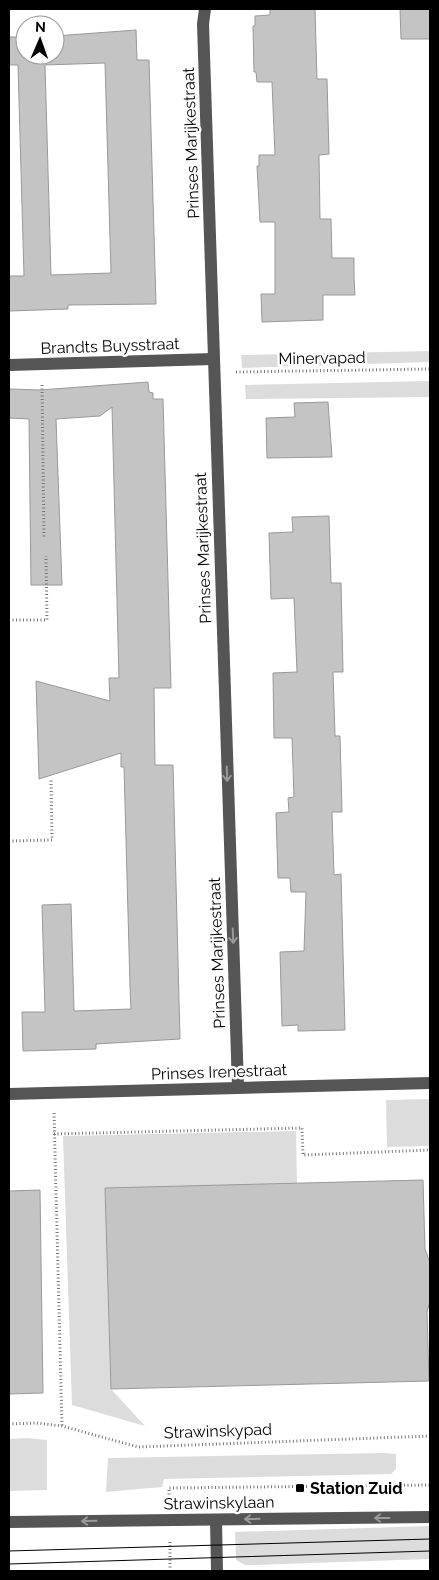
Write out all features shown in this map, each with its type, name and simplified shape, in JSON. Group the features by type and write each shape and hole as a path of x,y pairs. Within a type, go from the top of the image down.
{"street":[{"name":"Prinses Marijkestraat","path":"205,9 203,24 213,359 238,1087"},
{"name":"Brandts Buysstraat","path":"9,365 213,359"},
{"name":"Prinses Irenestraat","path":"9,1094 430,1083"},
{"name":"Strawinskylaan","path":"9,1522 430,1517"},
{"path":"216,1520 217,1571"}],"path":[{"path":"42,365 44,537"},
{"name":"Minervapad","path":"214,372 430,370"},
{"path":"9,620 47,620 46,556"},
{"path":"9,842 52,840 51,780"},
{"path":"53,1093 62,1426"},
{"path":"54,1134 302,1128 303,1155 430,1150"},
{"name":"Strawinskypad","path":"9,1424 36,1423 62,1426 138,1447 430,1436"},
{"path":"169,1488 430,1485"}],"shaded area":[{"path":"430,351 430,362 242,368 241,355"},
{"path":"430,381 430,397 246,399 245,385"},
{"path":"430,1099 430,1146 387,1147 386,1100"},
{"path":"296,1131 297,1183 105,1189 111,1389 145,1426 72,1405 63,1136"},
{"path":"9,1439 47,1440 47,1490 9,1491"},
{"path":"396,1454 396,1469 391,1474 164,1479 162,1487 106,1492 108,1458"},
{"path":"430,1526 430,1559 254,1565 245,1565 236,1560 235,1532"}],"building":[{"path":"270,9 315,9 317,79 327,79 329,154 319,155 320,219 331,219 332,258 354,258 355,295 323,295 323,320 262,322 261,294 275,294 275,222 260,222 257,166 259,166 259,155 275,155 272,82 257,82 256,72 254,72 253,26 255,26 255,16 270,15"},
{"path":"400,9 430,9 430,39 401,39"},
{"path":"136,30 137,60 149,60 156,304 68,305 68,309 9,311 9,276 24,276 18,65 45,65 51,275 111,273 105,63 65,64 65,35"},
{"path":"9,37 15,37 15,65 9,65"},
{"path":"148,382 149,392 153,393 153,399 163,399 171,688 154,688 155,765 173,765 180,1039 96,1044 96,1049 23,1051 22,1012 45,1012 42,905 71,904 74,1011 131,1009 124,767 121,767 121,753 39,779 36,681 110,701 109,678 119,678 112,407 100,416 56,419 62,585 31,585 29,419 9,418 9,389 40,390"},
{"path":"328,402 332,457 267,458 266,418 295,417 294,403"},
{"path":"329,516 331,583 341,583 343,672 333,672 335,736 340,736 342,812 332,812 334,875 341,874 345,1030 298,1031 298,1025 282,1026 280,952 304,951 306,892 291,892 290,878 278,878 276,813 289,812 288,798 294,797 292,738 274,738 273,673 297,672 294,598 271,599 269,533 293,532 292,517"},
{"path":"423,1180 425,1249 430,1263 430,1301 427,1312 429,1381 111,1389 105,1188"},
{"path":"40,1190 43,1393 9,1394 9,1191"}],"tram line":[{"path":"9,1551 430,1539"},
{"path":"9,1564 430,1551"}],"place":[{"name":"Station Zuid","path":"300,1488"}]}
